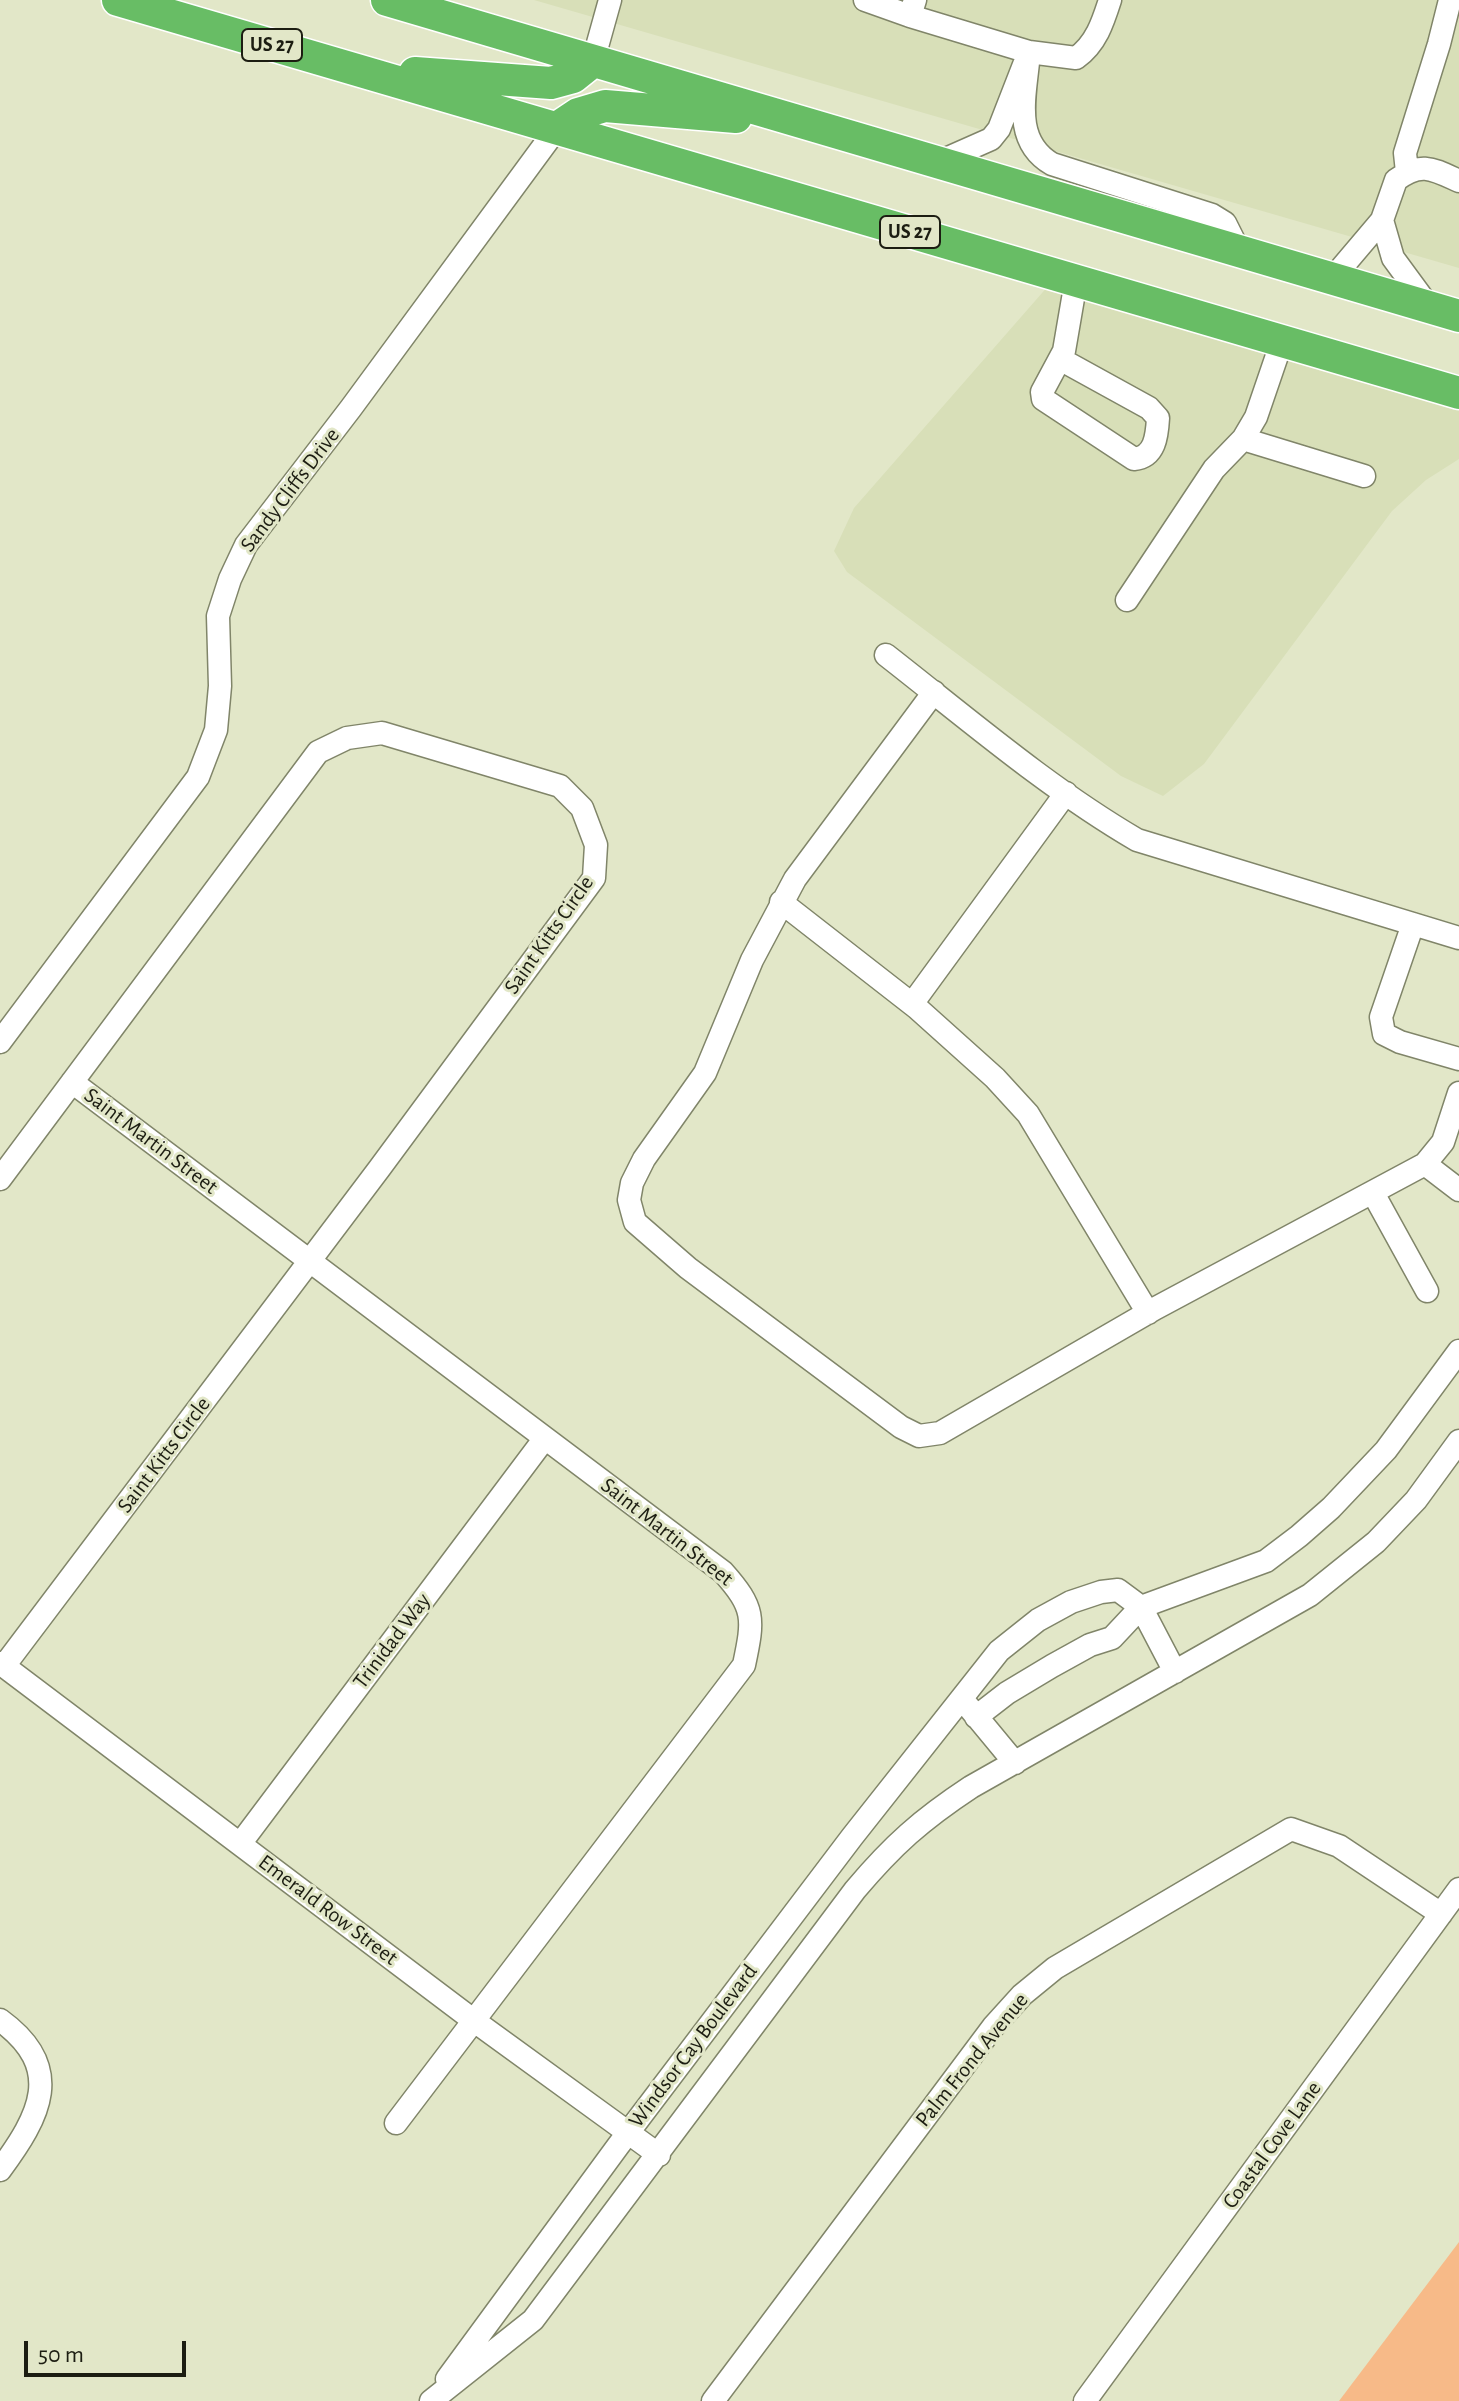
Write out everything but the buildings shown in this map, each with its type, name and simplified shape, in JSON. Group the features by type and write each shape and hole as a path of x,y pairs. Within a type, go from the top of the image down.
{"highway":[{"name":"US 27","path":"118,0 1459,393"},
{"path":"387,0 1444,312"},
{"path":"352,68 551,83 573,77 593,61"},
{"path":"557,128 578,114 605,106 803,122"}],"street":[{"path":"593,61 610,0"},
{"path":"865,0 912,8 1029,52 1076,58 1085,51 1101,28 1110,0"},
{"path":"1407,172 1405,153 1450,0"},
{"path":"939,162 991,139 999,129 1029,52"},
{"path":"1029,52 1025,135 1042,158 1110,184 1212,215 1225,223 1239,251"},
{"name":"Sandy Cliffs Drive","path":"0,1042 198,777 216,730 220,686 218,616 230,579 246,545 557,128"},
{"path":"1332,279 1382,220 1396,180 1407,172 1431,168 1459,181"},
{"path":"1382,220 1393,258 1444,312"},
{"path":"1060,359 1149,408 1158,418 1157,435 1148,454 1140,460 1134,459 1043,399 1042,392 1064,351 1076,281"},
{"path":"1127,600 1214,469 1243,439 1256,417 1282,341"},
{"path":"1243,439 1364,476"},
{"path":"886,655 1066,793 1137,840 1459,938"},
{"path":"934,692 795,879 752,960 705,1073 644,1159 632,1183 629,1200 635,1222 688,1268 901,1427 919,1436 940,1433 1148,1313 1451,1148 1459,1093"},
{"name":"Saint Kitts Circle","path":"0,1179 318,752 347,738 382,733 560,786 582,808 596,845 594,878 310,1261 2,1664"},
{"path":"912,1004 1066,793"},
{"path":"781,902 912,1004 995,1078 1028,1114 1148,1313"},
{"path":"1413,924 1381,1017 1384,1034 1400,1042 1459,1059"},
{"name":"Saint Martin Street","path":"72,1082 723,1572 743,1594 752,1626 744,1665 396,2123"},
{"path":"1425,1164 1459,1190"},
{"path":"1373,1193 1427,1291"},
{"path":"976,1717 1007,1693 1052,1666 1090,1645 1112,1638 1141,1607 1266,1561 1299,1536 1331,1508 1386,1450 1459,1351"},
{"name":"Trinidad Way","path":"240,1844 545,1438"},
{"name":"Windsor Cay Boulevard","path":"431,2400 533,2320 855,1890 889,1850 926,1817 971,1787 1310,1595 1376,1542 1416,1500 1459,1441"},
{"name":"Windsor Cay Boulevard","path":"431,2400 852,1837 999,1651 1038,1620 1071,1602 1101,1592 1118,1590 1141,1607"},
{"path":"1141,1607 1175,1672"},
{"name":"Emerald Row Street","path":"2,1664 473,2020 659,2155"},
{"path":"961,1698 1015,1763"},
{"name":"Palm Frond Avenue","path":"713,2401 993,2027 1022,1995 1055,1968 1291,1829 1339,1846 1441,1914"},
{"name":"Coastal Cove Lane","path":"1085,2401 1459,1889"},
{"path":"0,2020 30,2051 42,2079 41,2100 19,2144 0,2170"}],"shaded area":[{"path":"534,0 1459,0 1459,268"},
{"path":"1049,285 1459,408 1459,459 1426,480 1392,511 1204,764 1163,796 1121,776 847,572 834,551 854,508"},
{"path":"1459,2242 1459,2401 1339,2401"}]}
